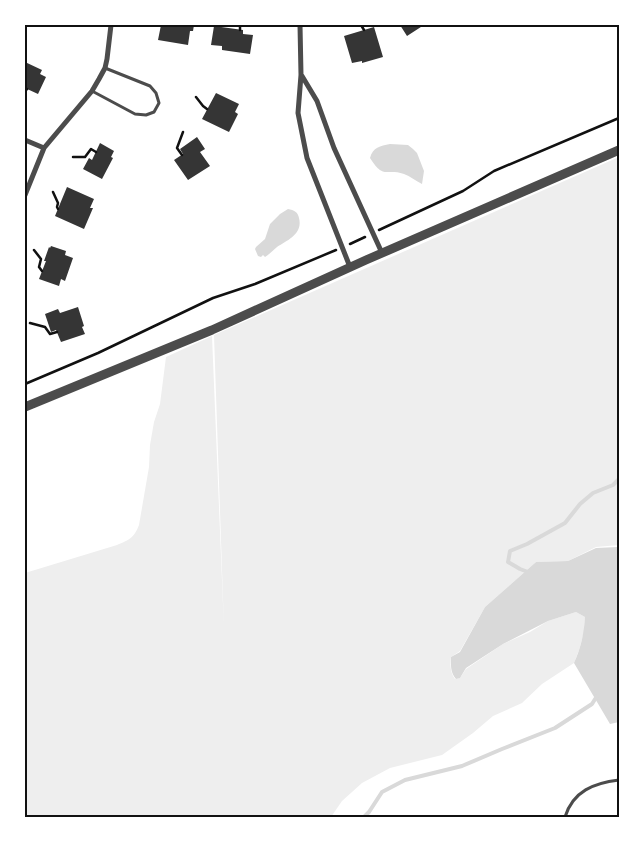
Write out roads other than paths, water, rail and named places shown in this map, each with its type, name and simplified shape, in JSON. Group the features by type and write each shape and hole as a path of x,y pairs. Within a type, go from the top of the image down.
{"street":[{"path":"25,195 44,148 92,91 105,68 111,25"},
{"path":"300,25 301,75 298,113 307,158 350,267"},
{"path":"301,75 317,102 334,148 382,253"},
{"path":"25,140 44,148"},
{"path":"25,407 212,330 350,267 619,150"}],"lane":[{"path":"92,91 135,114 146,115 154,112 159,103 156,93 150,86 105,68"},
{"path":"565,817 575,797 588,788 601,783 619,780"}],"waterway":[{"path":"528,572 508,562 510,551 565,523 580,504 593,493 613,485 619,479"},
{"path":"364,817 382,792 405,780 462,766 555,728 592,704 597,696"}]}
